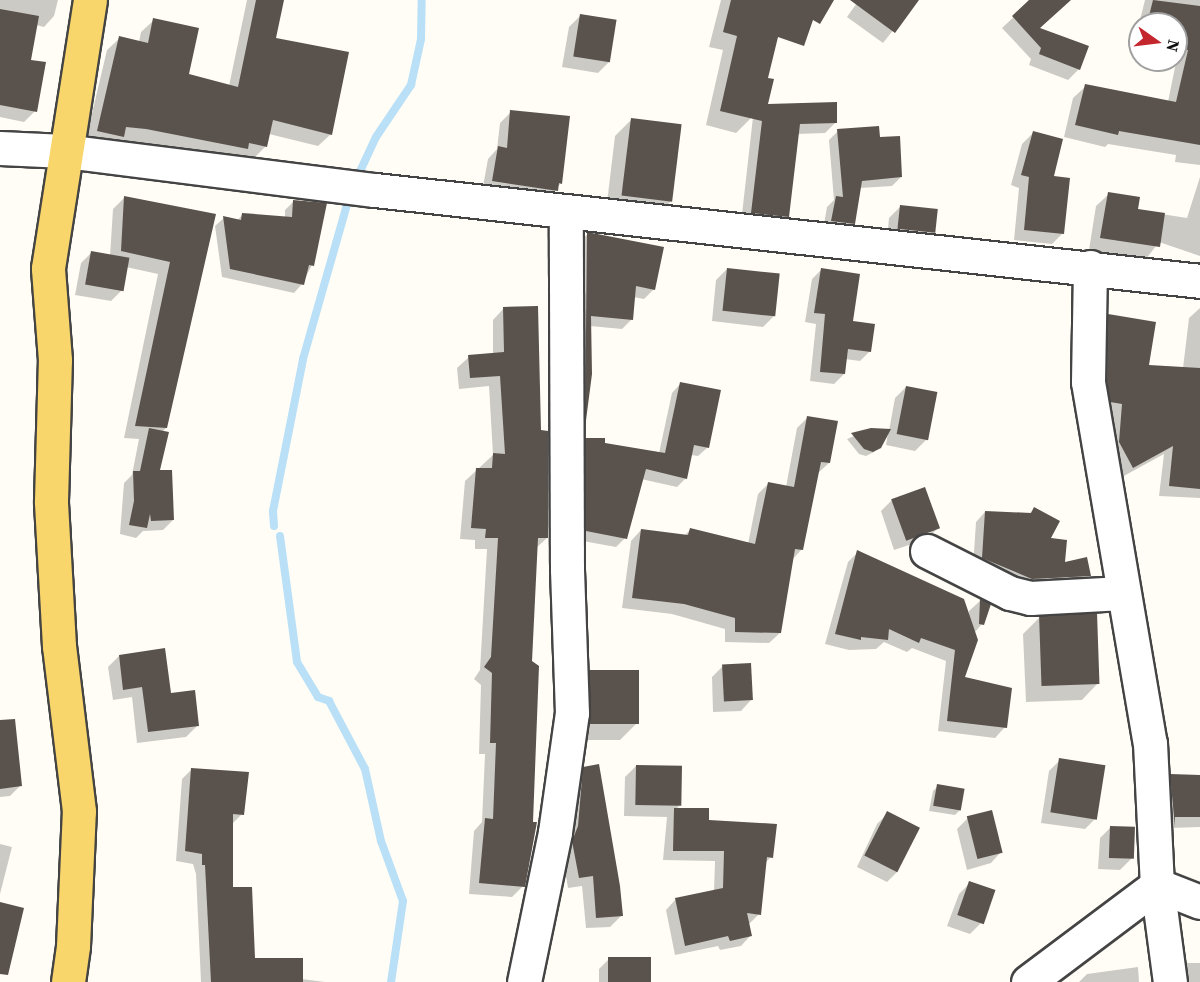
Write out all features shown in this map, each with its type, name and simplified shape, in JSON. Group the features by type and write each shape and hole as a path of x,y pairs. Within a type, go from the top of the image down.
{"main road":[{"path":"68,982 74,946 79,811 59,646 51,501 55,360 48,268 90,0"}],"street":[{"path":"0,148 65,151 338,186 1090,267 1200,281"},
{"path":"524,982 555,832 572,713 567,569 566,211"},
{"path":"1090,267 1088,382 1150,743 1156,885 1170,982"},
{"path":"927,551 1010,593 1030,598 1123,593"},
{"path":"1156,885 1200,902"},
{"path":"1028,982 1156,885"}],"building":[{"path":"256,0 284,0 276,38 349,52 332,135 273,120 267,147 249,143 248,149 146,129 126,127 124,137 97,131 119,36 148,43 153,18 199,28 189,74 238,87"},
{"path":"731,0 834,0 820,24 813,20 804,46 778,37 768,78 774,79 768,104 837,102 837,123 800,124 789,217 751,213 762,121 720,111 737,36 723,32"},
{"path":"850,0 919,0 895,33"},
{"path":"1029,0 1071,0 1040,28 1089,46 1080,70 1039,54 1041,48 1012,16"},
{"path":"1153,0 1200,6 1200,145 1119,131 1118,135 1075,125 1085,84 1176,102 1183,72 1188,72 1188,12 1150,12"},
{"path":"0,9 39,16 31,60 46,62 37,112 0,105"},
{"path":"580,14 617,20 610,62 573,56"},
{"path":"510,110 570,116 562,184 559,183 558,191 492,181 498,146 507,148"},
{"path":"631,118 682,124 672,202 621,195"},
{"path":"879,126 880,137 900,136 902,177 862,181 855,224 831,221 836,196 843,197 837,129"},
{"path":"1033,131 1063,139 1054,176 1070,178 1064,234 1024,230 1029,177 1021,175"},
{"path":"1108,192 1140,197 1138,209 1165,213 1160,247 1100,238"},
{"path":"124,196 216,214 167,428 135,426 170,262 121,251"},
{"path":"293,200 327,203 314,266 309,265 304,285 230,269 223,216 241,220 242,213 292,217"},
{"path":"900,205 938,209 935,233 897,229"},
{"path":"587,232 664,247 655,290 636,286 633,320 591,316 592,374 585,428"},
{"path":"91,251 129,258 124,291 85,284"},
{"path":"727,268 780,274 775,316 723,311"},
{"path":"821,268 860,274 853,321 875,324 871,352 848,349 845,374 820,372 825,314 814,313"},
{"path":"538,306 541,430 548,431 548,538 538,538 532,661 539,666 533,822 537,822 525,887 479,883 485,818 493,819 496,743 490,743 492,673 484,667 491,657 498,538 485,538 486,529 471,528 476,468 492,468 493,453 505,454 500,376 470,378 468,355 504,352 503,307"},
{"path":"1108,314 1156,322 1149,365 1200,368 1200,489 1169,486 1173,446 1133,468 1119,442 1122,404 1110,402 1107,381"},
{"path":"680,382 721,390 709,448 694,445 687,479 646,469 627,539 586,531 585,438 605,438 605,443 665,453"},
{"path":"906,386 937,392 928,440 897,434"},
{"path":"807,416 838,421 830,463 821,462 803,550 795,549 781,633 735,632 735,618 684,604 632,598 641,529 688,535 690,528 755,544 768,482 794,487"},
{"path":"149,428 169,432 160,470 172,470 174,520 151,521 150,514 147,528 129,525 134,501 133,471 140,471"},
{"path":"871,428 891,429 881,448 873,452 864,449 851,433"},
{"path":"925,487 940,528 906,541 891,499"},
{"path":"1034,507 1060,521 1051,538 1067,540 1065,562 1087,557 1091,576 1032,579 982,558 985,511 1031,513"},
{"path":"857,550 964,599 978,640 965,677 1012,688 1007,728 947,721 955,650 921,638 919,643 889,629 888,640 861,637 861,640 835,634"},
{"path":"980,599 991,604 984,625 979,624"},
{"path":"1097,613 1099,684 1042,686 1039,615"},
{"path":"165,648 171,693 195,690 199,726 148,732 142,687 123,690 119,655"},
{"path":"751,663 753,700 724,701 722,665"},
{"path":"589,670 639,670 639,724 589,724"},
{"path":"15,719 22,786 0,789 0,720"},
{"path":"1059,758 1105,765 1097,820 1050,812"},
{"path":"599,764 623,916 596,918 593,876 579,878 572,841 578,826 583,767"},
{"path":"636,765 682,766 681,806 635,805"},
{"path":"191,768 249,772 244,815 233,814 233,887 252,887 255,958 303,958 303,982 211,982 205,865 202,865 202,854 185,851"},
{"path":"1170,774 1200,775 1200,817 1175,817 1175,827"},
{"path":"937,784 965,789 961,811 933,806"},
{"path":"674,808 709,808 709,820 777,824 773,858 767,857 761,915 747,913 752,936 730,941 728,936 685,946 675,898 723,888 724,851 673,851"},
{"path":"992,810 1003,853 977,859 967,816"},
{"path":"887,811 920,828 897,872 864,856"},
{"path":"1110,826 1135,827 1134,859 1109,858"},
{"path":"969,881 995,890 984,924 957,915"},
{"path":"0,902 24,908 8,975 0,974"},
{"path":"608,957 651,957 651,982 608,982"}],"waterway":[{"path":"356,180 376,137 411,85 421,39 422,0"},
{"path":"274,526 273,511 303,359 350,194"},
{"path":"280,536 297,662 318,697 329,701 365,769 381,841 403,901 391,982"}]}
